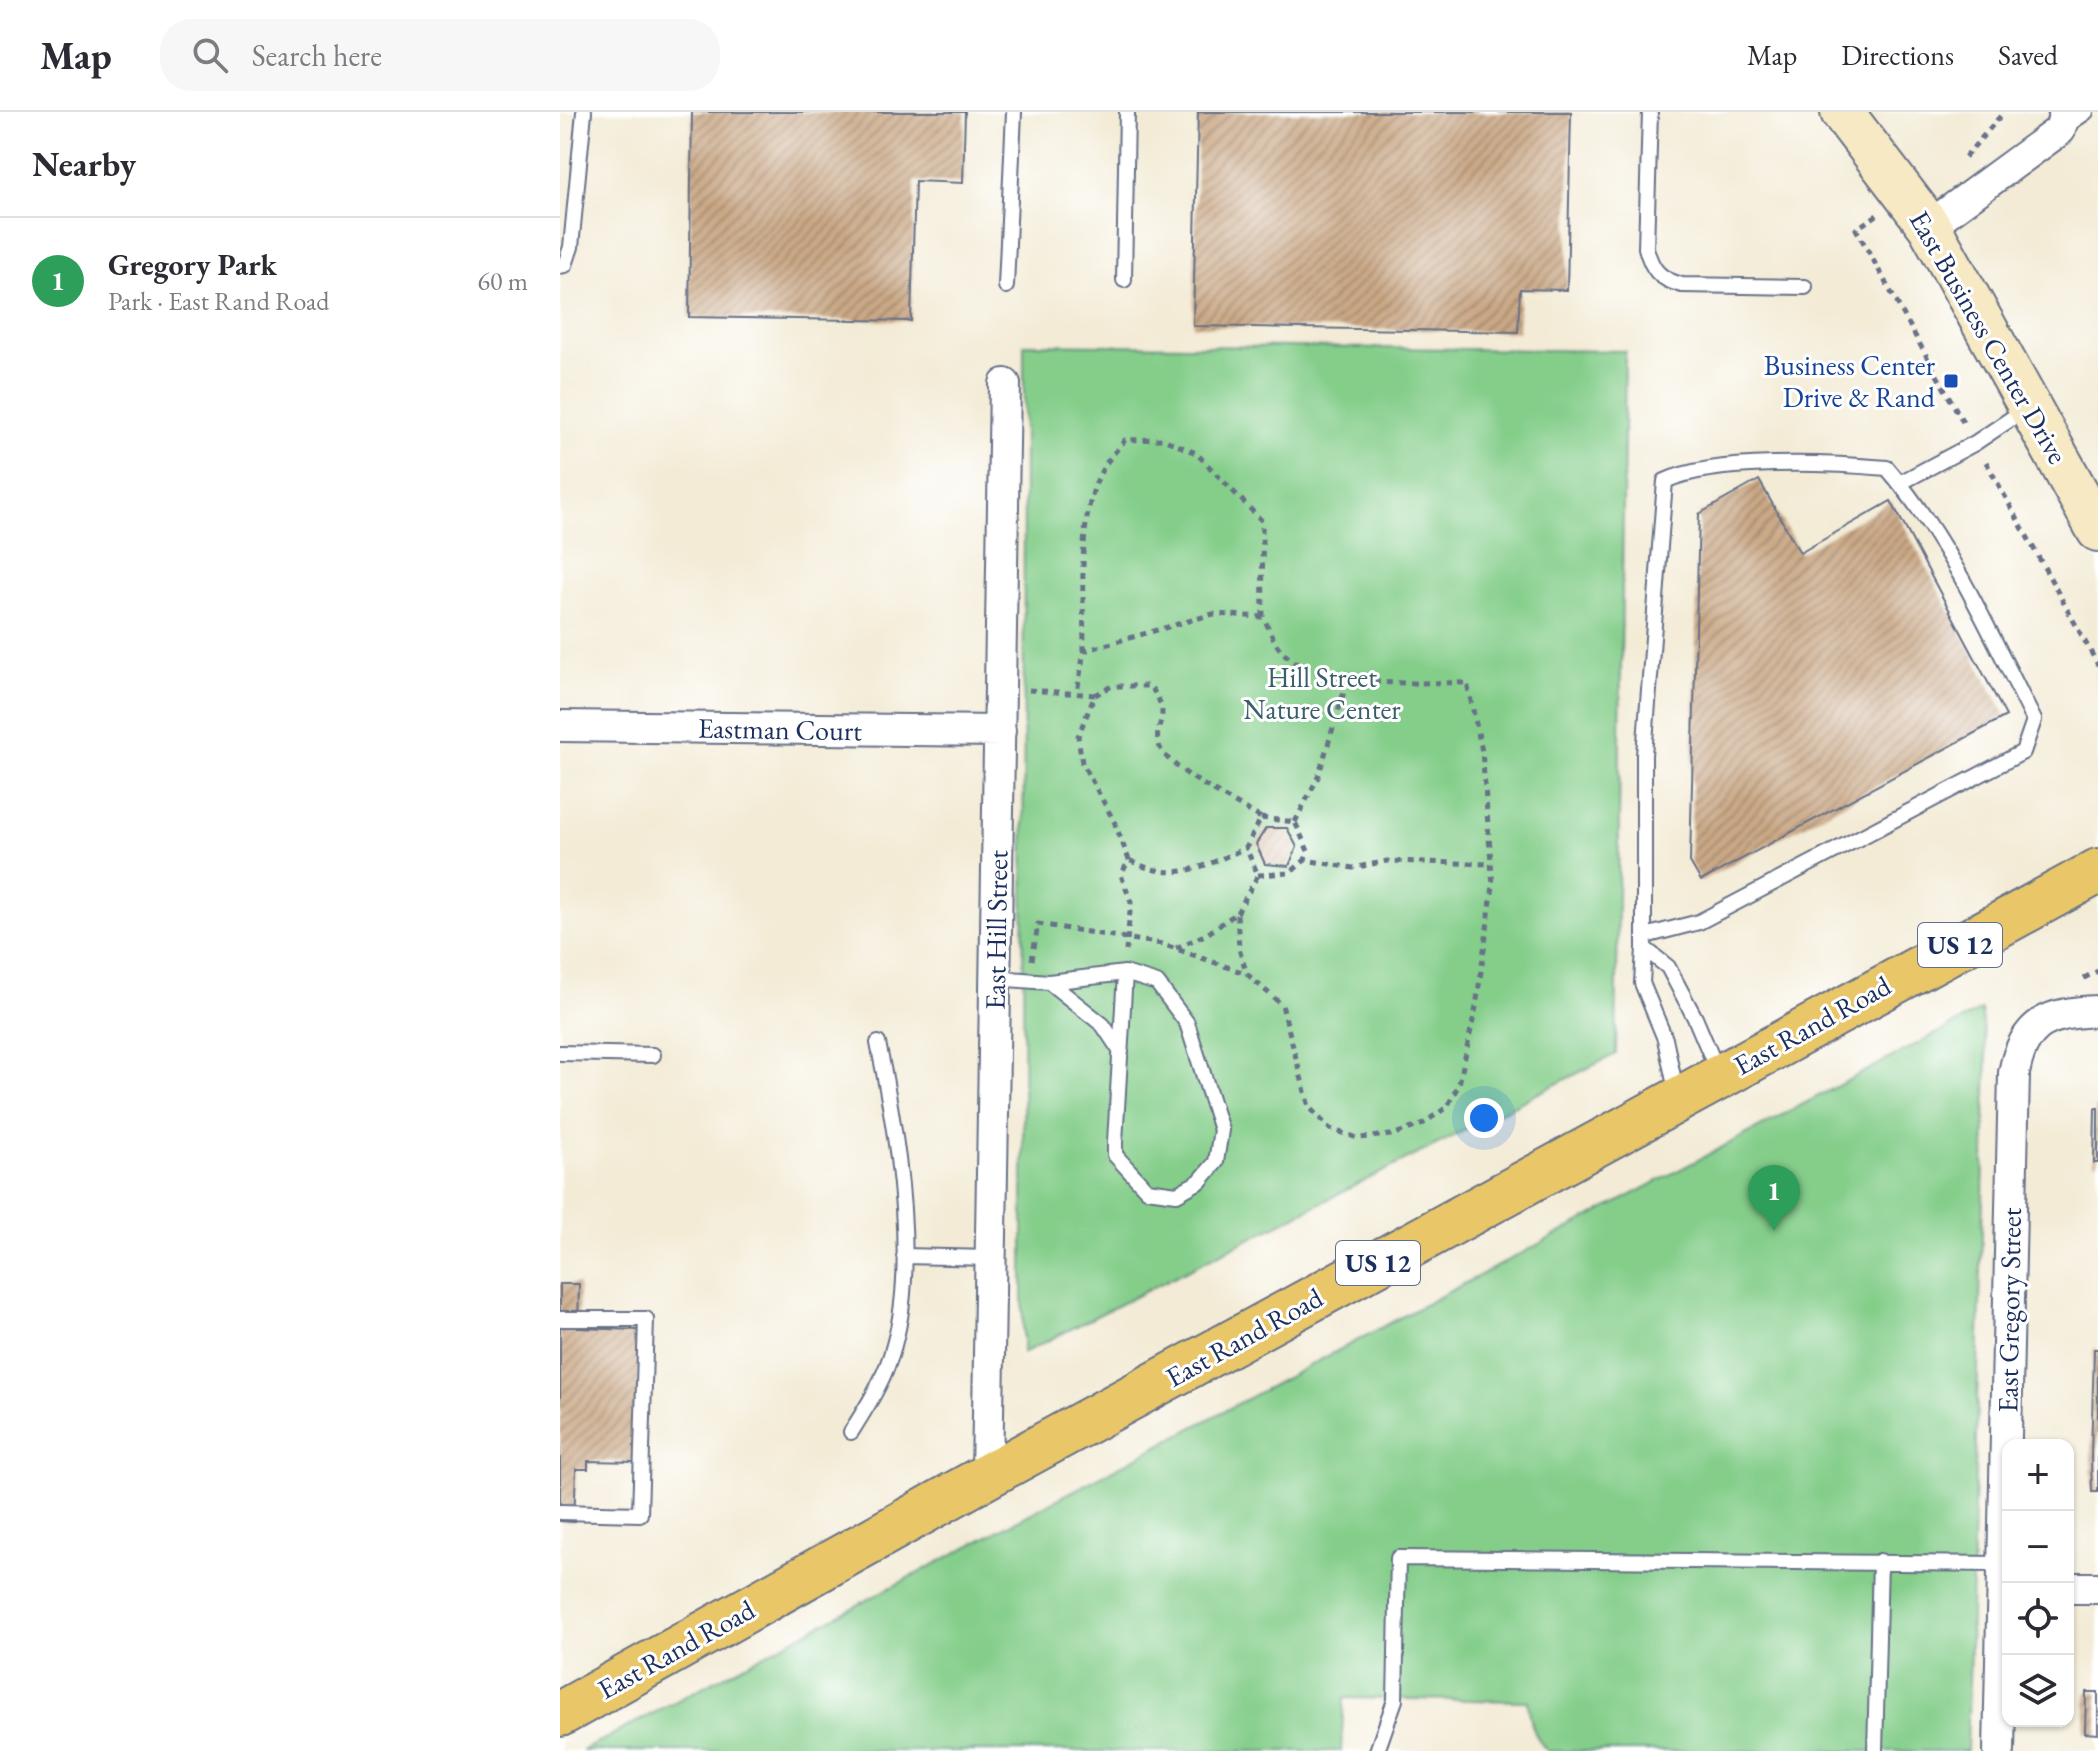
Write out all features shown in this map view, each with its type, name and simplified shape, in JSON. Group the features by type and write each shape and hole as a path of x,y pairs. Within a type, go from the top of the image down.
{"main road":[{"name":"East Rand Road","path":"560,1714 987,1476 2098,871"}],"street":[{"name":"East Business Center Drive","path":"1853,116 1918,211 2030,406 2078,479 2098,530"},
{"path":"1918,211 2062,121"},
{"name":"East Hill Street","path":"987,1476 1005,384"},
{"name":"Eastman Court","path":"560,726 1000,731"},
{"name":"East Gregory Street","path":"2006,1511 2014,1073 2022,1044 2030,1031 2041,1022 2057,1015 2098,1011"},
{"name":"East Gregory Street","path":"1999,1751 2005,1583"},
{"path":"2074,1588 2098,1588"}],"lane":[{"path":"560,266 565,265 571,247 584,112"},
{"path":"1006,286 1014,112"},
{"path":"1124,280 1127,112"},
{"path":"1650,112 1646,248 1650,264 1663,279 1682,285 1805,287"},
{"path":"2062,121 2086,112"},
{"path":"1900,483 1975,443 2030,406"},
{"path":"1645,942 1699,922 2023,752 2034,720 1914,498 1887,468 1839,464 1690,470 1665,481 1644,755 1645,942 1642,983 1665,1039 1678,1099"},
{"path":"1645,942 1668,967 1695,1018 1719,1076"},
{"path":"995,978 1049,982 1125,973 1157,983 1187,1023 1221,1130 1216,1162 1200,1181 1177,1194 1147,1190 1115,1155 1125,973"},
{"path":"1049,982 1103,1025 1121,1052"},
{"path":"851,1432 875,1393 894,1347 901,1315 904,1256 892,1121 878,1043"},
{"path":"560,1053 653,1055"},
{"path":"904,1256 991,1258"},
{"path":"560,1319 646,1319 640,1514 560,1512"},
{"path":"1377,1751 1395,1700 1398,1558 1880,1561 2002,1579"},
{"path":"1875,1751 1880,1561"}],"path":[{"path":"1918,211 2004,112"},
{"path":"1028,981 1038,924 1175,949 1247,974 1282,1005 1309,1107 1330,1129 1358,1138 1392,1135 1421,1125 1447,1107 1459,1084 1480,977 1493,886 1482,751 1467,683 1348,679 1306,670 1280,650 1263,617 1262,521 1196,453 1163,439 1125,440 1102,470 1091,501 1084,557 1084,651 1077,693"},
{"path":"1084,651 1213,614 1263,617"},
{"path":"1295,822 1318,777 1348,679"},
{"path":"1000,689 1095,695 1112,686 1150,686 1160,699 1163,711 1157,739 1160,749 1174,764 1261,818 1295,822"},
{"path":"1095,695 1078,736 1082,763 1114,821 1129,860 1155,873 1187,871 1246,848 1261,818"},
{"path":"1258,875 1290,873 1305,860 1308,851 1295,822"},
{"path":"1246,848 1258,875"},
{"path":"1125,973 1131,902 1121,875 1129,860"},
{"path":"1305,860 1353,868 1387,861 1492,864"},
{"path":"1175,949 1207,934 1237,913 1258,875"},
{"path":"1237,913 1239,949 1247,974"}],"green space":[{"name":"Hill Street Nature Center","path":"1024,344 1625,351 1616,1054 1023,1353"},
{"path":"1981,1010 1987,1059 1967,1751 1548,1751 1531,1722 1528,1701 1344,1698 1341,1751 582,1751"}],"building":[{"path":"692,112 965,112 963,183 915,181 911,321 689,317"},
{"path":"1198,112 1571,112 1567,290 1520,289 1518,332 1193,326"},
{"path":"1759,480 1800,553 1891,501 2006,716 1701,881 1690,862 1699,514"},
{"path":"1266,828 1287,828 1297,847 1289,866 1265,864 1256,844"},
{"path":"2095,1108 2098,1108 2098,1163 2094,1163"},
{"path":"560,1284 579,1284 578,1328 640,1330 637,1462 588,1461 588,1469 576,1469 574,1522 560,1521"},
{"path":"2094,1349 2098,1349 2098,1492 2092,1492 2091,1457"},
{"path":"2086,1692 2098,1692 2098,1734 2085,1733"}],"place":[{"name":"Business Center Drive & Rand","path":"1951,381"},
{"name":"Gregory Park","path":"1774,1231"}]}
